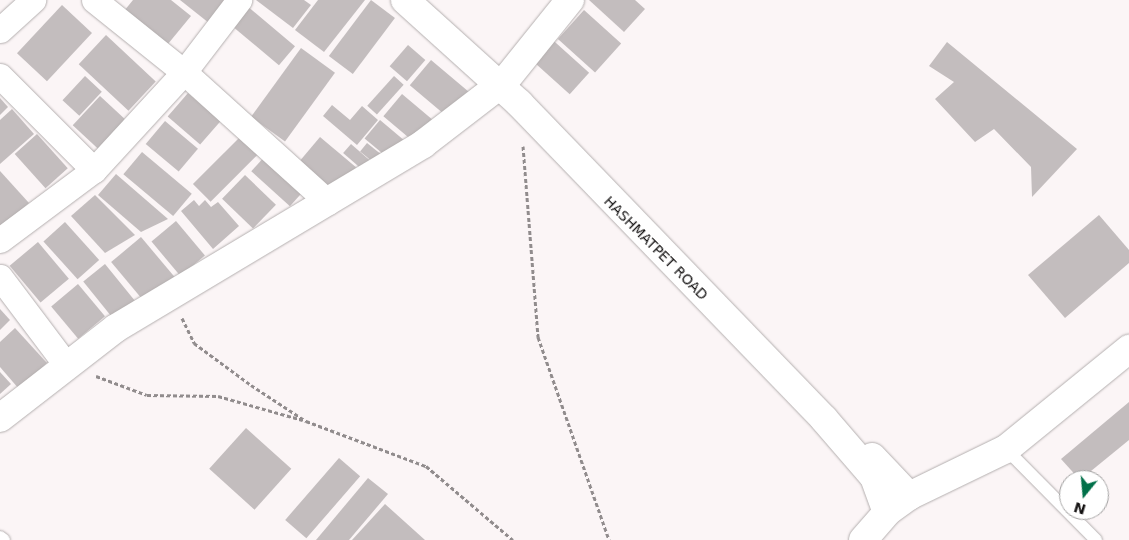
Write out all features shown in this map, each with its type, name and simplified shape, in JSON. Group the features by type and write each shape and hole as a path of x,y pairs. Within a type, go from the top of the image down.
{"main road":[{"name":"HASHMATPET ROAD","path":"405,0 509,88 690,262 909,496"},
{"name":"HASHMATPET ROAD","path":"424,0 862,460 874,477 886,512"},
{"path":"0,418 67,366 170,294 328,202 423,144 509,88 570,0"},
{"path":"863,540 886,512 909,496 1006,449 1129,349"}],"street":[{"path":"0,30 33,0"},
{"path":"94,0 184,72 328,202"},
{"path":"0,240 94,170 184,72 239,0"},
{"path":"0,76 94,170"},
{"path":"0,276 67,366"}],"lane":[{"path":"1006,449 1096,540"},
{"path":"0,537 4,540"}],"path":[{"path":"509,88 538,337 609,540"},
{"path":"170,294 194,343 306,421"},
{"path":"67,366 147,395 218,396 306,421 426,466 513,540"}],"building":[{"path":"133,0 171,0 191,16 163,50 120,16"},
{"path":"180,0 227,0 209,23"},
{"path":"256,0 304,0 311,5 293,28"},
{"path":"318,0 365,0 324,52 295,30"},
{"path":"371,0 395,18 353,74 329,56"},
{"path":"589,0 635,0 645,9 624,32"},
{"path":"62,5 92,33 47,81 17,53"},
{"path":"246,5 295,46 279,65 230,24"},
{"path":"584,10 621,43 595,72 558,39"},
{"path":"546,34 589,73 570,94 527,56"},
{"path":"106,35 156,81 128,111 79,64"},
{"path":"947,42 1077,149 1032,197 1031,167 994,129 975,142 935,99 954,82 929,66"},
{"path":"408,45 425,60 407,81 390,66"},
{"path":"301,48 335,73 285,141 251,117"},
{"path":"431,60 469,92 448,117 410,85"},
{"path":"85,76 102,92 79,116 62,100"},
{"path":"394,76 404,85 377,114 367,106"},
{"path":"188,93 220,121 200,145 168,116"},
{"path":"402,94 436,123 418,145 383,116"},
{"path":"100,96 126,120 98,149 73,125"},
{"path":"0,98 8,107 0,115"},
{"path":"332,105 350,120 362,106 378,120 357,145 323,116"},
{"path":"12,109 34,134 0,164 0,120"},
{"path":"380,120 405,141 390,160 365,138"},
{"path":"165,121 198,149 179,172 146,144"},
{"path":"37,134 68,168 45,188 15,154"},
{"path":"241,136 259,154 211,202 193,184"},
{"path":"320,137 356,167 332,196 296,166"},
{"path":"367,143 384,157 377,165 360,152"},
{"path":"351,144 373,163 365,172 343,153"},
{"path":"142,152 192,194 173,216 123,174"},
{"path":"266,155 305,190 290,206 251,171"},
{"path":"0,171 29,203 0,228"},
{"path":"116,174 168,219 141,232 98,195"},
{"path":"245,175 276,205 253,229 222,199"},
{"path":"95,195 135,235 105,253 71,216"},
{"path":"194,200 199,206 205,200 211,207 218,202 239,226 213,249 181,211"},
{"path":"1099,215 1129,250 1129,263 1065,318 1028,275"},
{"path":"176,221 205,255 180,276 151,242"},
{"path":"65,222 99,260 78,279 43,241"},
{"path":"141,237 174,277 145,302 111,262"},
{"path":"38,242 69,279 41,303 10,266"},
{"path":"105,264 136,303 115,320 83,282"},
{"path":"78,284 105,316 78,339 51,306"},
{"path":"0,309 10,320 0,330"},
{"path":"15,328 47,363 19,389 0,367 0,342"},
{"path":"0,372 11,384 0,394"},
{"path":"1129,402 1129,440 1092,470 1071,470 1061,459"},
{"path":"246,428 291,469 255,510 209,469"},
{"path":"339,458 360,476 306,538 285,520"},
{"path":"368,478 388,494 349,540 316,540"},
{"path":"385,504 425,540 352,540"}]}
